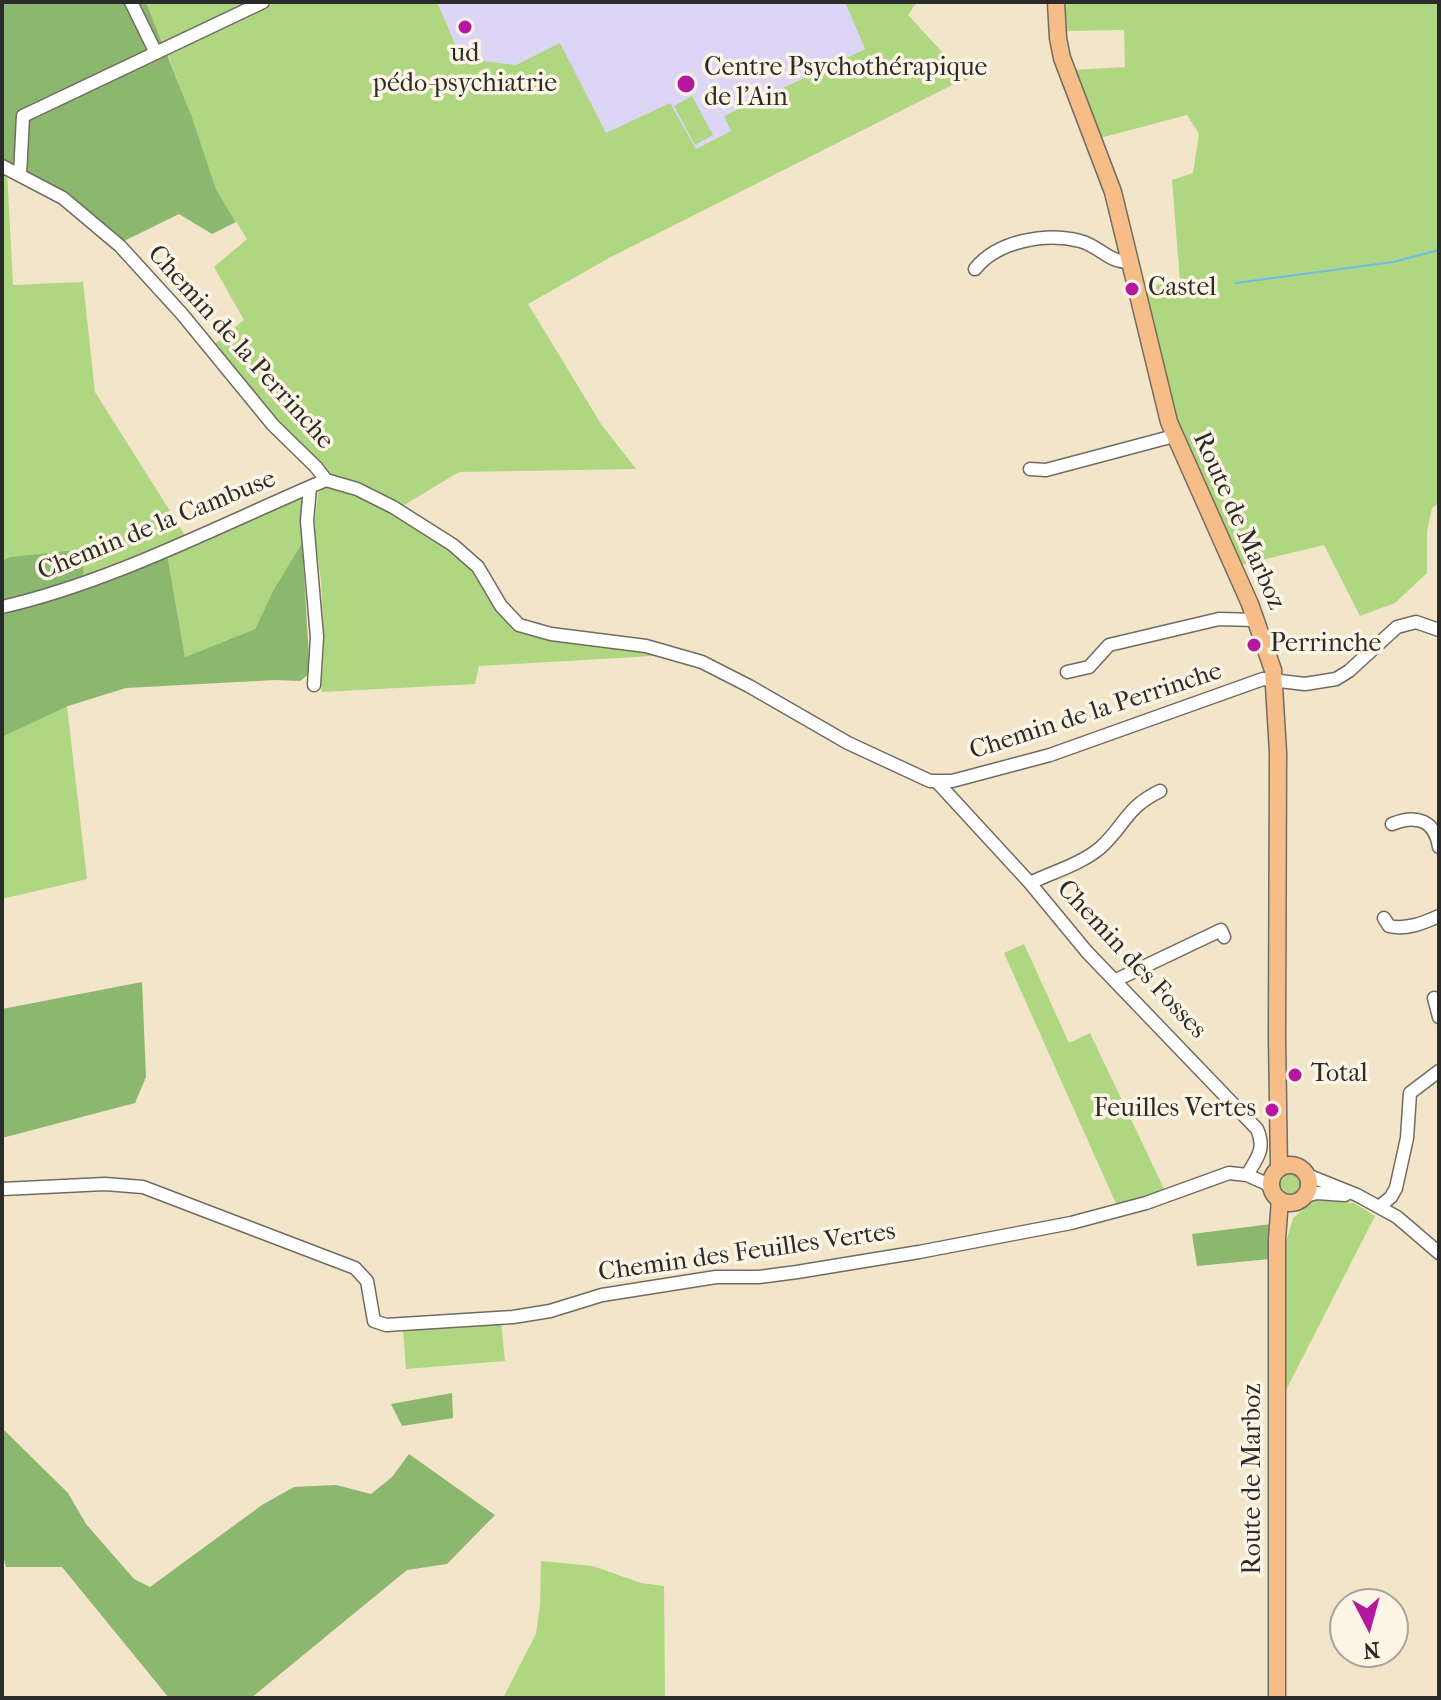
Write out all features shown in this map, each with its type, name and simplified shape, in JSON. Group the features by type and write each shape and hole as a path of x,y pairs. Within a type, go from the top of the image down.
{"main road":[{"name":"Route de Marboz","path":"1056,2 1058,38 1066,73 1103,162 1131,262 1159,389 1174,436 1256,620 1274,679 1278,752 1277,1038 1281,1182 1277,1259 1277,1698"}],"street":[{"path":"131,2 156,53"},
{"path":"20,175 23,116 263,2"},
{"name":"Chemin de la Perrinche","path":"2,166 63,198 120,246 182,314 273,425 326,480 357,489 393,507 453,545 478,567 501,606 519,625 551,634 646,646 702,662 848,743 938,783 981,775 1078,747 1250,683 1274,679 1305,684 1336,679 1397,627 1416,622 1439,630"},
{"path":"975,269 985,256 998,249 1044,238 1081,241 1108,258 1131,262"},
{"path":"1030,469 1046,470 1174,436"},
{"name":"Chemin de la Cambuse","path":"2,607 83,582 326,480"},
{"path":"310,487 307,521 317,637 314,685"},
{"path":"1067,672 1089,667 1109,645 1219,619 1256,620"},
{"name":"Chemin des Fosses","path":"938,783 1030,883 1087,952 1257,1129 1260,1139 1257,1161 1281,1182"},
{"path":"1030,883 1093,853 1109,839 1137,803 1160,791"},
{"path":"1392,824 1409,818 1421,820 1435,832 1439,847"},
{"path":"1384,918 1389,926 1400,928 1439,916"},
{"path":"1116,980 1221,930 1224,937"},
{"path":"1434,998 1439,1017"},
{"path":"1281,1182 1374,1204 1391,1197 1396,1188 1407,1138 1410,1093 1439,1071"},
{"name":"Chemin des Feuilles Vertes","path":"2,1189 105,1184 143,1187 355,1268 367,1281 374,1321 386,1325 513,1317 550,1311 602,1295 705,1279 797,1272 919,1252 1071,1223 1146,1203 1222,1175 1281,1182"},
{"path":"1281,1182 1374,1204 1397,1217 1439,1253"}],"shaded area":[{"name":"Centre Psychothérapique de l'Ain","path":"437,2 845,2 865,49 725,116 731,131 696,149 606,133 560,44 516,65 483,61 456,46"}],"green space":[{"path":"2,2 146,2 192,117 216,189 236,222 212,234 179,214 122,242 2,161"},
{"path":"146,2 251,2 164,46"},
{"path":"277,2 437,2 456,46 483,61 516,65 560,43 606,133 670,103 696,149 731,131 724,116 865,49 845,2 917,2 908,15 968,80 954,84 609,258 528,304 601,424 636,469 459,472 404,505 331,475 280,429 212,346 244,320 214,267 247,239 216,189 167,53"},
{"path":"1062,2 1439,2 1439,503 1432,508 1427,531 1427,573 1395,603 1360,616 1324,545 1241,565 1172,414 1142,287 1180,281 1172,180 1193,173 1199,134 1187,115 1100,138 1072,70 1125,67 1124,30 1062,31"},
{"path":"692,96 713,135 695,145 674,106"},
{"path":"2,169 7,171 13,285 83,282 95,392 185,535 83,577 83,549 10,557 2,561"},
{"path":"329,484 386,508 450,546 477,571 507,619 525,632 671,655 479,666 475,684 321,692 324,642 314,529 318,493"},
{"path":"304,497 302,543 274,589 255,629 185,657 167,554"},
{"path":"302,543 310,673 300,681 126,688 68,706 2,737 2,612 167,554 185,657 255,629 274,589"},
{"path":"84,549 83,577 33,597 2,602 2,561 10,557"},
{"path":"67,706 87,879 2,899 2,737"},
{"path":"1024,944 1069,1043 1090,1033 1166,1193 1118,1208 1004,953"},
{"path":"142,982 146,1077 135,1103 2,1138 2,1009"},
{"path":"1290,1171 1300,1175 1304,1185 1300,1195 1290,1199 1280,1195 1276,1185 1280,1175"},
{"path":"1315,1200 1354,1203 1375,1216 1286,1390 1285,1246 1293,1218"},
{"path":"1271,1224 1270,1259 1197,1266 1192,1234"},
{"path":"501,1322 505,1361 406,1369 403,1330"},
{"path":"452,1393 453,1418 402,1426 391,1404"},
{"path":"2,1428 68,1493 86,1524 134,1579 150,1587 262,1505 294,1487 336,1485 371,1494 392,1477 409,1454 495,1515 447,1564 407,1570 251,1698 169,1698 62,1567 6,1567 2,1552"},
{"path":"541,1561 593,1566 641,1583 664,1586 665,1698 503,1698 536,1634"}],"waterway":[{"path":"1236,283 1393,262 1439,250"}],"place":[{"name":"ud pédo-psychiatrie","path":"465,27"},
{"name":"Centre Psychothérapique de l'Ain","path":"686,84"},
{"name":"Castel","path":"1132,289"},
{"name":"Perrinche","path":"1254,645"},
{"name":"Total","path":"1295,1075"},
{"name":"Feuilles Vertes","path":"1272,1110"}]}
